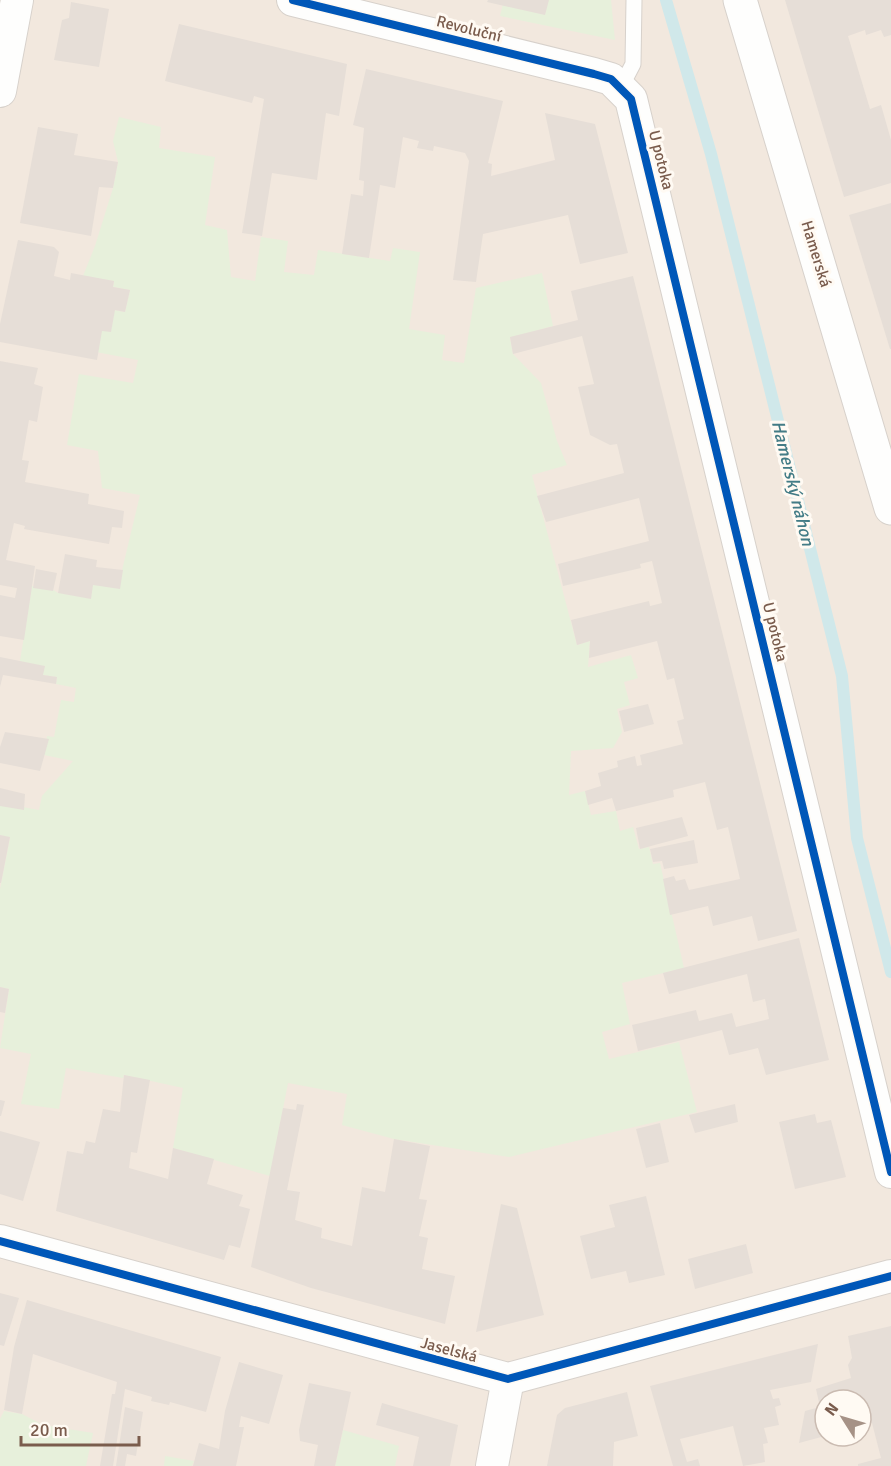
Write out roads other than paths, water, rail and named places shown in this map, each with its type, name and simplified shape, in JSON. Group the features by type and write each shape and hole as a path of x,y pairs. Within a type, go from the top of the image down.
{"street":[{"path":"0,90 16,0"},
{"name":"Revoluční","path":"293,0 594,74 610,79 626,93"},
{"name":"Hamerská","path":"740,0 891,508"},
{"name":"U potoka","path":"626,93 891,1172"},
{"name":"Jaselská","path":"0,1241 508,1380"},
{"path":"492,1466 508,1380 891,1276"}],"lane":[{"path":"626,93 633,64 634,0"}],"waterway":[{"name":"Hamerský náhon","path":"666,0 711,154 842,676 857,838 891,972"}]}
